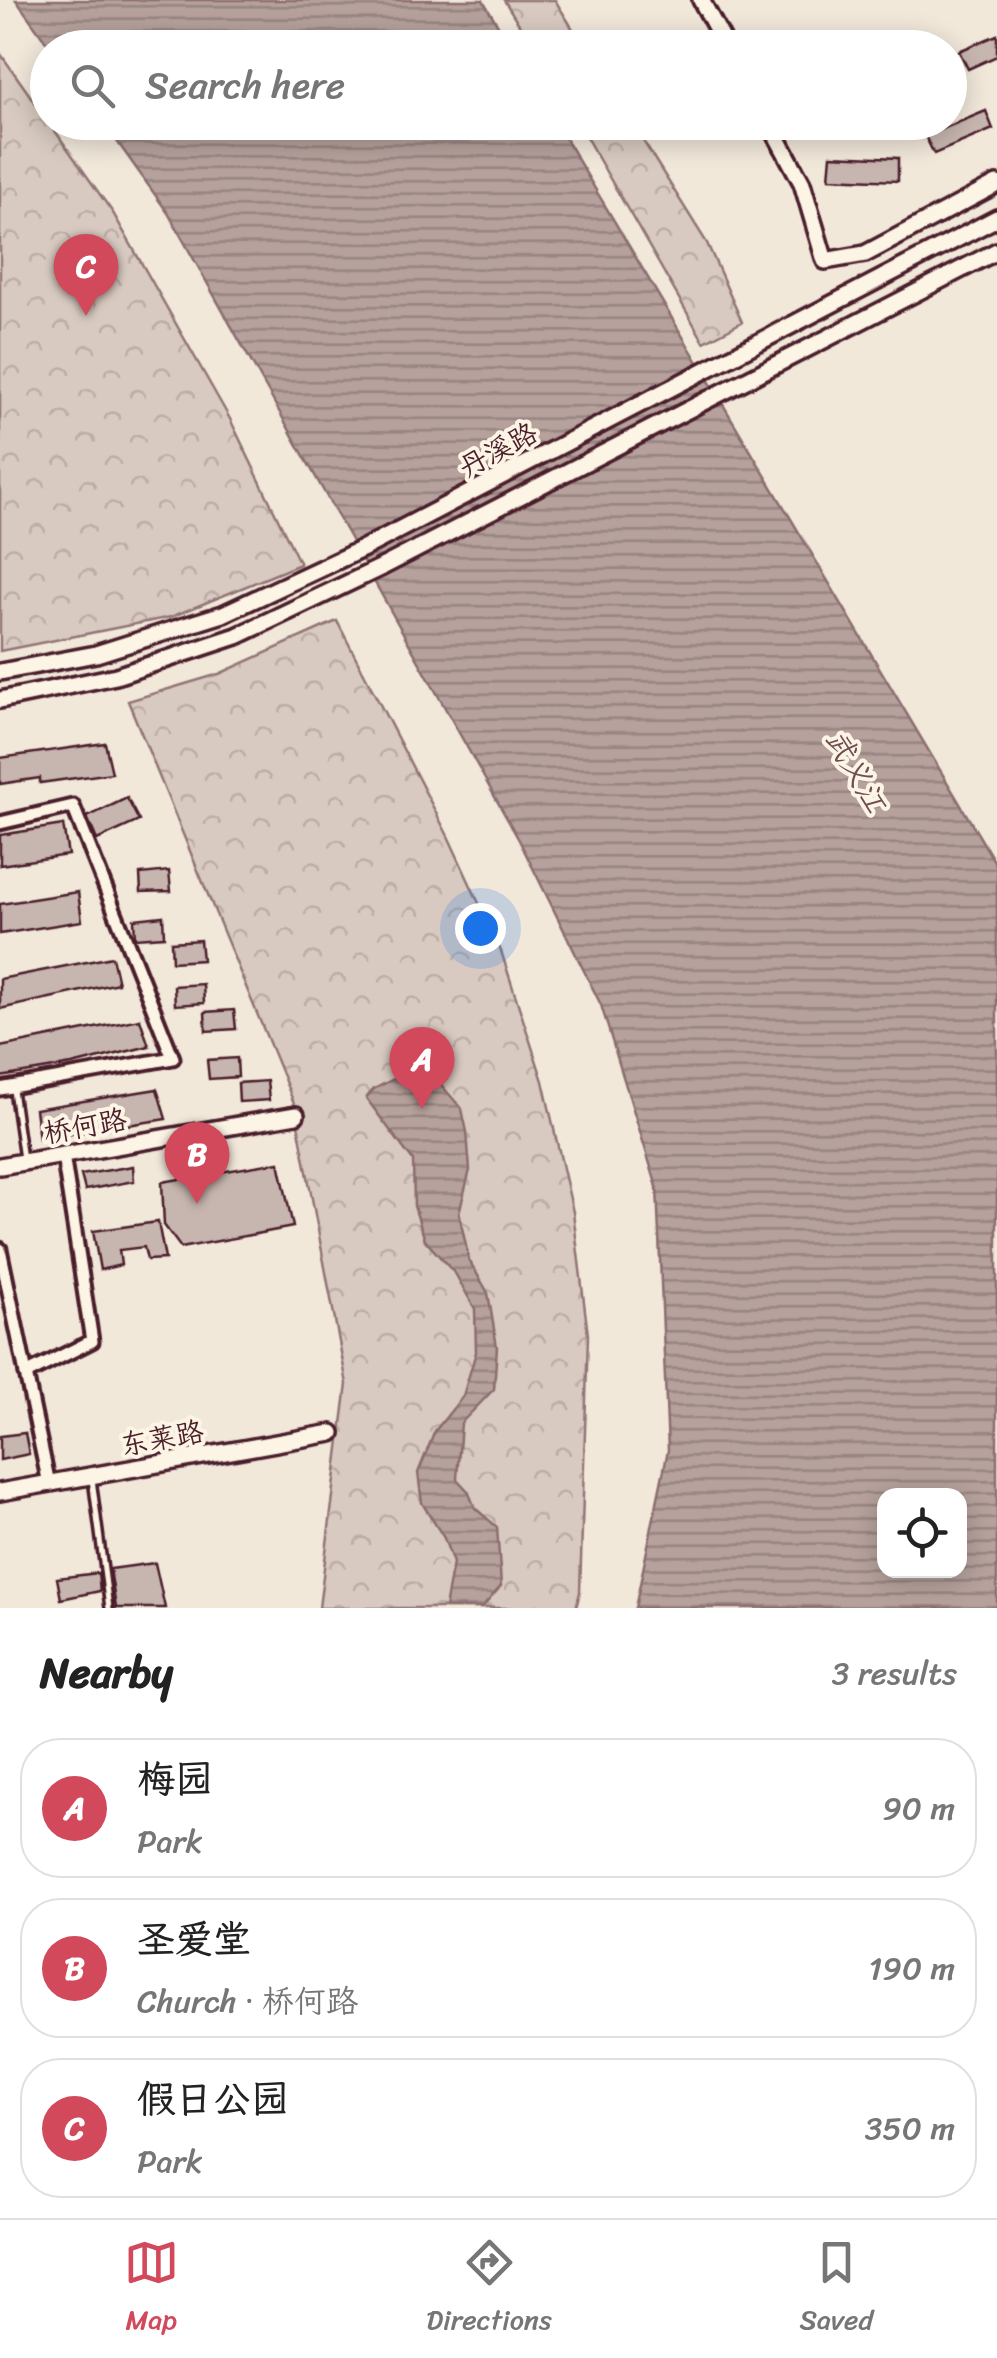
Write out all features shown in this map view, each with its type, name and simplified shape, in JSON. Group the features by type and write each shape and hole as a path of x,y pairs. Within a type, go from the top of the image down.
{"main road":[{"path":"702,0 718,30"},
{"path":"778,140 802,183 825,261 865,254 997,184"},
{"name":"丹溪路","path":"0,672 96,654 223,614 362,549 997,218"},
{"name":"丹溪路","path":"0,700 116,676 236,636 382,567 997,251"},
{"name":"桥何路","path":"0,1166 296,1115"},
{"name":"东莱路","path":"0,1492 332,1433"}],"street":[{"path":"0,824 73,806 173,1058 6,1088"},
{"path":"26,1374 92,1341 63,1155"},
{"path":"0,1249 49,1484"}],"lane":[{"path":"6,1088 24,1162"},
{"path":"91,1476 109,1608"}],"green space":[{"path":"504,0 555,0 574,30 523,30"},
{"path":"0,53 30,95 30,140 61,140 113,213 230,419 300,564 171,617 0,651"},
{"path":"588,140 643,140 707,243 742,322 704,342"},
{"path":"337,621 448,836 501,951 543,1081 573,1212 588,1335 580,1592 576,1608 319,1608 347,1384 294,1103 128,701 219,674"}],"water":[{"path":"16,0 483,0 501,30 38,30"},
{"name":"武义江","path":"116,140 566,140 997,866 997,1608 635,1608 668,1450 657,1187 601,1005 519,840 168,213"},
{"path":"423,1064 462,1109 470,1170 459,1213 469,1260 488,1293 497,1347 494,1389 461,1423 457,1479 468,1491 475,1508 497,1527 501,1586 482,1608 445,1608 453,1563 444,1538 422,1503 418,1473 435,1431 463,1396 476,1352 475,1309 456,1275 425,1240 414,1206 413,1161 366,1098 374,1089"}],"building":[{"path":"997,35 997,56 968,69 967,48"},
{"path":"986,111 993,129 934,154 927,140 967,140 967,119"},
{"path":"831,155 898,158 898,181 829,178"},
{"path":"105,743 112,773 0,784 0,758"},
{"path":"127,798 139,821 97,840 87,817"},
{"path":"63,825 68,855 0,865 0,835"},
{"path":"169,871 171,891 141,892 140,874"},
{"path":"78,892 82,921 0,934 0,904"},
{"path":"163,916 164,936 135,938 134,919"},
{"path":"200,940 202,960 172,962 171,942"},
{"path":"112,957 118,983 0,1009 0,979"},
{"path":"203,984 204,1003 175,1005 174,986"},
{"path":"234,1010 236,1029 206,1031 205,1012"},
{"path":"140,1019 149,1046 0,1077 0,1047"},
{"path":"237,1058 238,1077 209,1079 207,1060"},
{"path":"267,1081 269,1100 239,1102 238,1083"},
{"path":"157,1089 166,1119 39,1139 35,1109"},
{"path":"279,1162 293,1227 181,1248 164,1225 162,1182"},
{"path":"133,1166 134,1181 85,1190 81,1175"},
{"path":"158,1222 165,1259 147,1260 144,1247 119,1250 121,1265 100,1270 93,1231"},
{"path":"25,1433 29,1454 0,1460 0,1436"},
{"path":"155,1563 165,1608 116,1608 110,1569"},
{"path":"98,1573 100,1591 61,1599 57,1578"}],"place":[{"name":"假日公园","path":"86,316"},
{"name":"梅园","path":"422,1109"},
{"name":"圣爱堂","path":"197,1204"}]}
